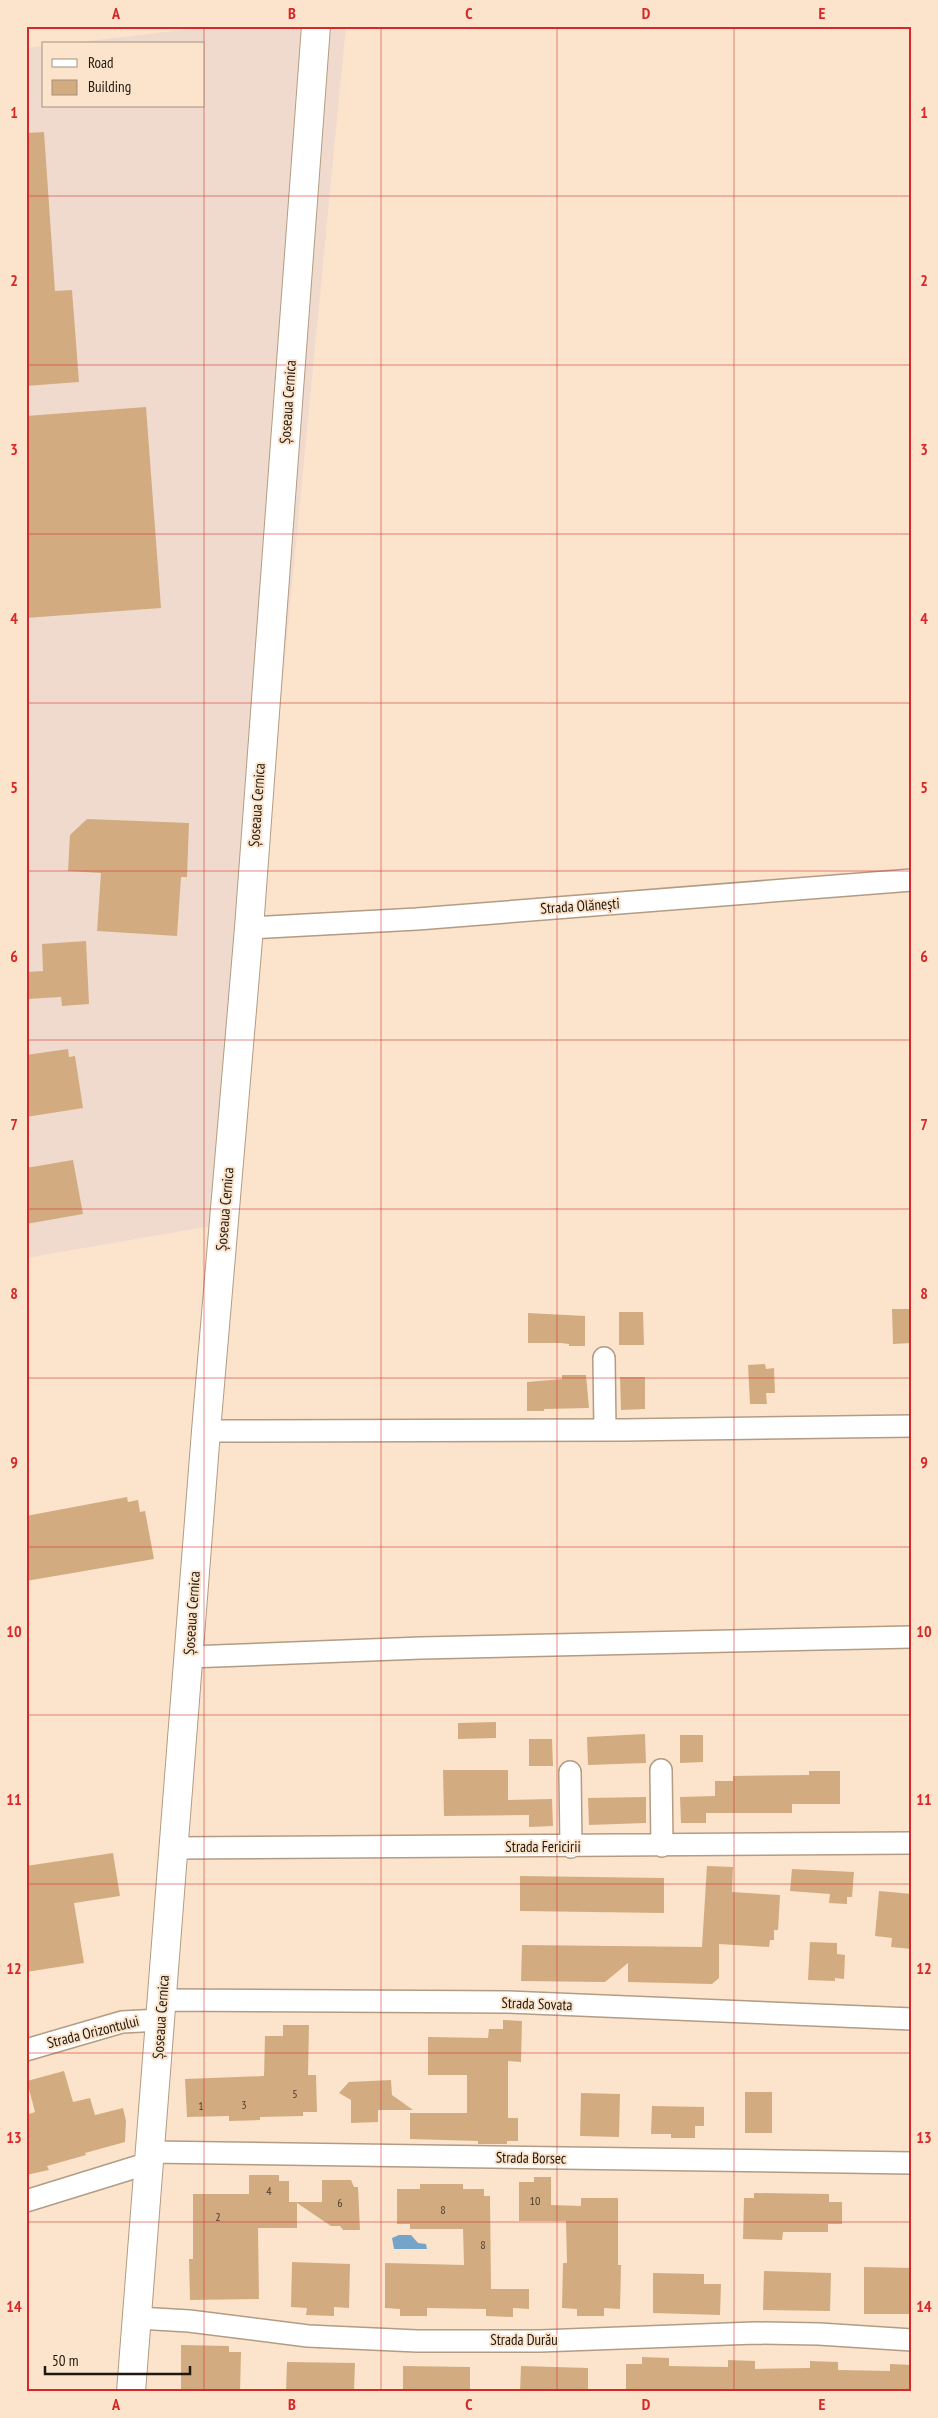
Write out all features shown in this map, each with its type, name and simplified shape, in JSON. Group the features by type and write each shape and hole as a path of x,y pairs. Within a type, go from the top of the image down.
{"street":[{"name":"Șoseaua Cernica","path":"131,2392 206,1431 249,928 316,26"},
{"name":"Strada Olănești","path":"249,928 418,919 912,880"},
{"path":"604,1358 605,1430"},
{"path":"206,1431 605,1430 912,1426"},
{"path":"189,1657 421,1648 912,1637"},
{"path":"661,1770 662,1846"},
{"path":"570,1772 571,1847"},
{"name":"Strada Fericirii","path":"174,1848 571,1847 912,1843"},
{"name":"Strada Sovata","path":"161,2010 507,2002 912,2019"},
{"name":"Strada Orizontului","path":"26,2050 161,2010"},
{"name":"Strada Borsec","path":"26,2201 150,2158 912,2163"},
{"name":"Strada Durău","path":"138,2318 189,2321 308,2336 418,2341 540,2341 765,2333 912,2340"}],"shaded area":[{"path":"215,26 346,26 261,906 234,1222 26,1258 26,48 42,46 42,108 205,108 205,42 81,42"}],"water":[{"path":"399,2235 411,2235 418,2243 426,2244 427,2249 394,2249 392,2238"}],"building":[{"path":"44,132 55,291 72,290 79,382 26,386 26,133"},
{"path":"146,407 161,608 26,618 26,416"},
{"path":"87,819 189,823 187,877 181,877 177,936 97,931 101,873 68,871 70,835"},
{"path":"86,941 89,1004 62,1006 61,997 28,999 26,972 43,971 42,944"},
{"path":"68,1049 69,1057 75,1056 83,1108 26,1117 26,1055"},
{"path":"73,1160 83,1214 26,1224 26,1168"},
{"path":"892,1309 912,1309 912,1343 893,1344"},
{"path":"619,1312 643,1312 644,1345 619,1345"},
{"path":"528,1313 585,1316 585,1346 569,1346 569,1344 561,1343 528,1343"},
{"path":"765,1364 766,1369 774,1368 775,1393 766,1393 767,1404 750,1404 748,1365"},
{"path":"562,1375 586,1375 589,1408 527,1411 527,1382 562,1379"},
{"path":"620,1377 645,1377 645,1409 621,1410"},
{"path":"127,1497 128,1502 138,1500 140,1512 145,1511 154,1559 26,1581 26,1516"},
{"path":"496,1722 496,1738 458,1739 458,1723"},
{"path":"645,1734 646,1763 588,1765 587,1737"},
{"path":"680,1735 703,1735 703,1762 680,1763"},
{"path":"529,1739 552,1739 553,1766 529,1766"},
{"path":"443,1770 508,1770 508,1800 552,1799 553,1826 529,1827 529,1815 444,1816"},
{"path":"809,1771 840,1771 840,1804 792,1804 792,1813 706,1813 706,1823 681,1823 680,1797 715,1796 715,1781 733,1781 733,1776 809,1775"},
{"path":"646,1797 646,1823 589,1825 588,1798"},
{"path":"113,1853 120,1896 74,1903 84,1963 26,1972 26,1866"},
{"path":"707,1866 733,1867 732,1892 780,1895 778,1930 774,1930 774,1940 770,1940 769,1947 719,1944 719,1978 712,1984 628,1982 628,1963 605,1982 521,1981 522,1945 702,1947"},
{"path":"792,1869 854,1872 852,1897 847,1897 847,1904 829,1903 830,1894 790,1891"},
{"path":"520,1876 664,1878 664,1913 520,1911"},
{"path":"879,1891 912,1894 912,1949 891,1947 892,1938 875,1936"},
{"path":"810,1942 837,1943 837,1954 845,1955 844,1979 835,1978 835,1981 808,1980"},
{"path":"503,2020 522,2021 521,2062 508,2061 508,2118 518,2118 518,2141 507,2141 507,2144 478,2144 478,2141 410,2139 410,2113 467,2113 467,2075 428,2075 428,2037 488,2038 489,2029 503,2029"},
{"path":"283,2025 309,2025 308,2075 316,2075 317,2112 303,2112 303,2116 260,2117 260,2120 229,2121 229,2116 187,2117 185,2079 264,2076 265,2036 283,2036"},
{"path":"64,2071 73,2102 90,2098 95,2115 123,2108 126,2121 125,2142 47,2166 49,2170 26,2175 26,2115 35,2112 27,2081"},
{"path":"391,2080 392,2095 413,2110 378,2110 378,2122 351,2123 351,2100 339,2093 349,2082"},
{"path":"745,2092 772,2092 772,2133 745,2133"},
{"path":"581,2093 620,2094 619,2137 580,2136"},
{"path":"652,2106 704,2107 704,2126 695,2126 695,2138 671,2138 671,2134 651,2134"},
{"path":"249,2175 279,2175 279,2181 289,2181 289,2202 322,2202 322,2180 351,2180 354,2187 358,2187 360,2230 343,2230 340,2226 331,2226 297,2203 297,2228 258,2228 259,2299 190,2300 189,2259 193,2259 193,2194 249,2194"},
{"path":"534,2177 551,2177 551,2205 581,2206 581,2198 618,2198 618,2265 621,2265 620,2309 604,2308 604,2316 577,2316 577,2309 562,2308 563,2263 567,2263 566,2221 519,2221 519,2182 534,2182"},
{"path":"420,2184 463,2184 463,2189 484,2189 484,2196 490,2196 491,2289 529,2289 529,2309 513,2308 513,2317 486,2316 486,2309 427,2308 427,2316 400,2316 400,2309 385,2308 385,2263 464,2265 463,2229 410,2229 410,2224 397,2224 397,2189 420,2189"},
{"path":"754,2193 829,2194 829,2202 842,2202 842,2224 828,2224 828,2232 783,2232 782,2240 743,2239 744,2198 754,2198"},
{"path":"292,2262 350,2264 349,2308 334,2307 334,2316 306,2315 307,2308 291,2307"},
{"path":"864,2267 912,2268 912,2314 864,2314"},
{"path":"764,2271 831,2273 830,2311 763,2310"},
{"path":"653,2273 704,2274 704,2284 721,2284 720,2315 653,2313"},
{"path":"181,2345 229,2346 229,2352 241,2352 240,2392 181,2392"},
{"path":"642,2357 669,2358 669,2366 728,2367 728,2360 755,2361 755,2369 810,2368 810,2361 838,2362 838,2370 890,2371 890,2364 912,2365 912,2392 626,2392 626,2364 642,2364"},
{"path":"287,2362 355,2363 354,2392 286,2392"},
{"path":"403,2366 470,2367 470,2392 403,2392"},
{"path":"521,2366 588,2368 588,2392 520,2392"}]}
